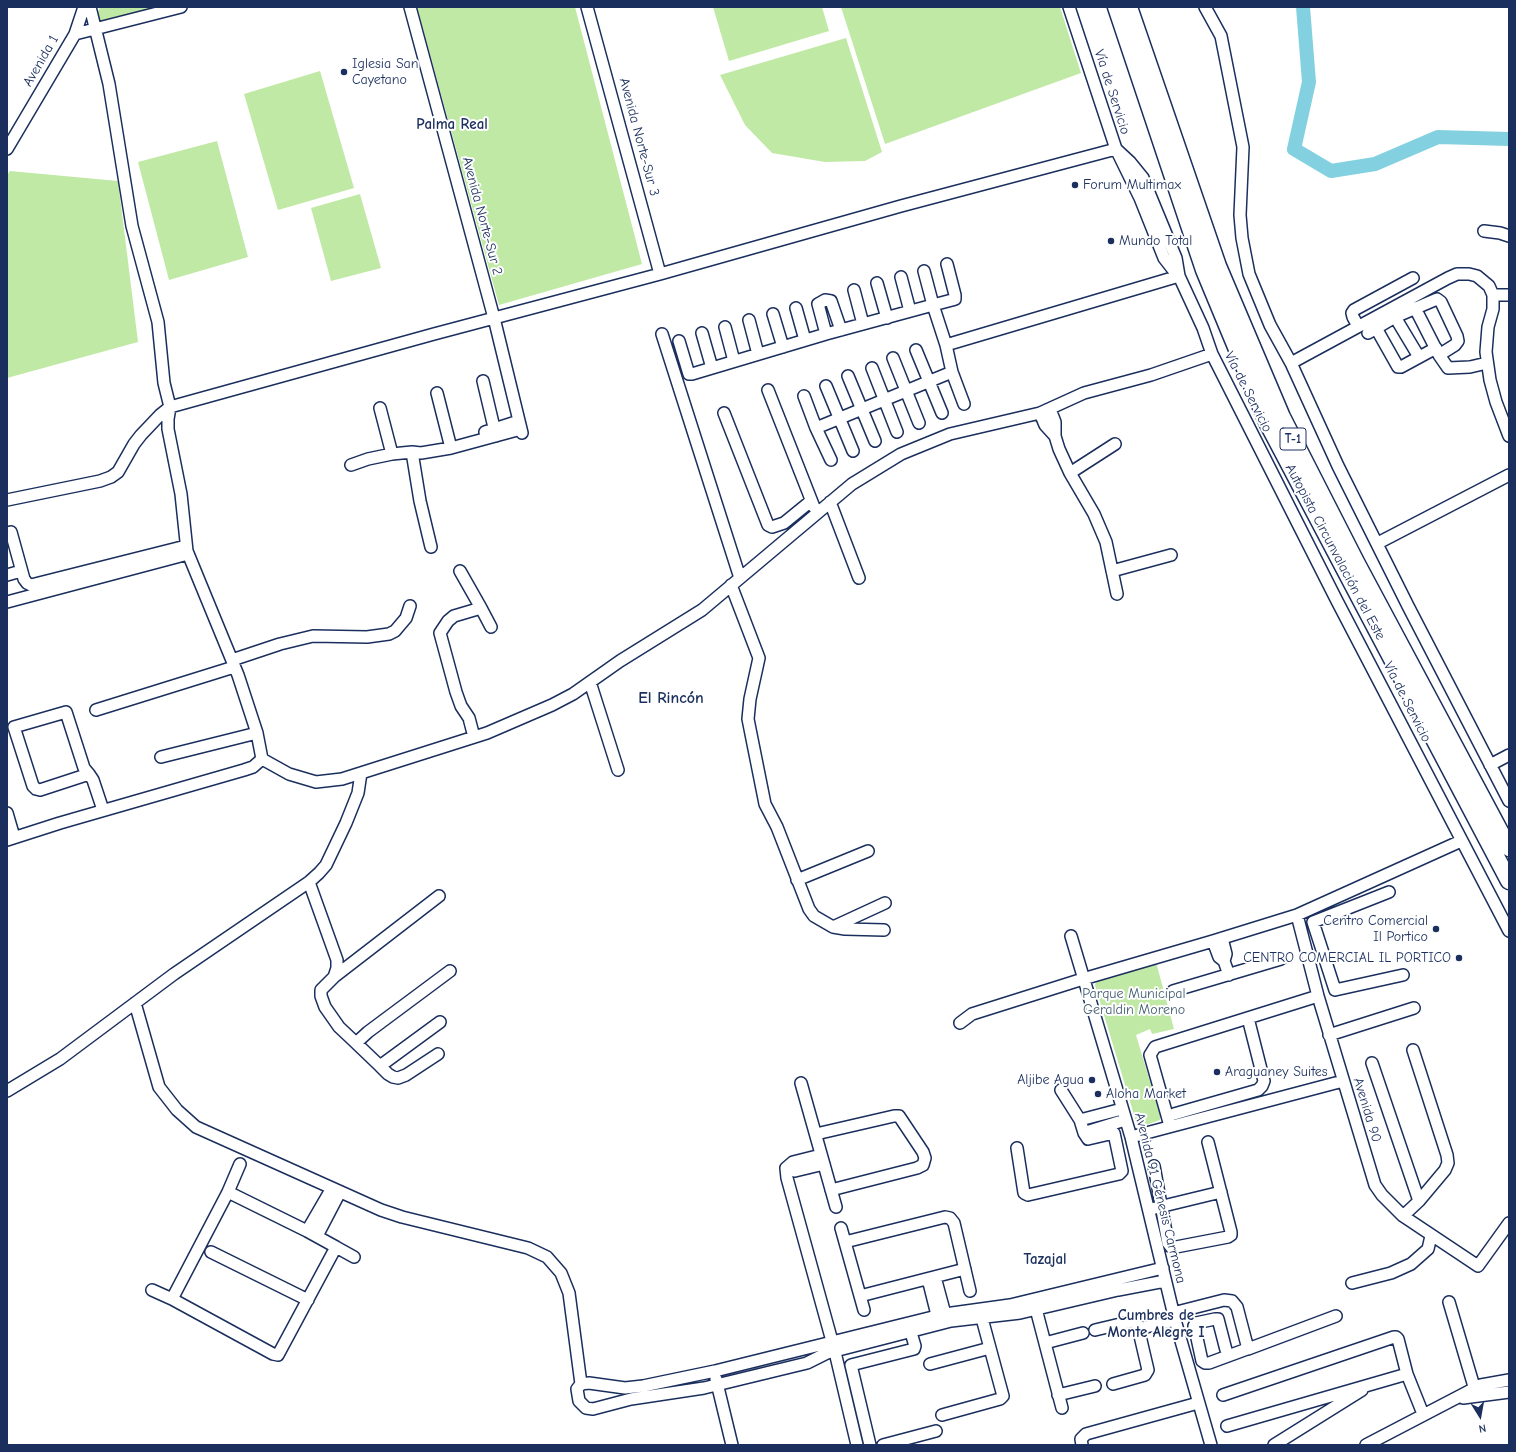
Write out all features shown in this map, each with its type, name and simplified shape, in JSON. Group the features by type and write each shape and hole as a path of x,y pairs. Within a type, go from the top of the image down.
{"highway":[{"path":"1105,7 1112,26 1140,82"},
{"name":"Autopista Circunvalación del Este","path":"1116,7 1204,270 1268,424 1509,882"},
{"name":"Autopista Circunvalación del Este","path":"1129,7 1218,266 1282,417 1356,562 1509,848"}],"street":[{"name":"Avenida 1","path":"7,149 74,34 84,7"},
{"path":"90,7 109,84 134,231 155,309 164,383 170,406 168,429 181,494 187,550 233,664 258,733 262,759"},
{"path":"74,34 181,7"},
{"name":"Avenida Norte-Sur 2","path":"410,7 494,318 521,428 495,433"},
{"name":"Avenida Norte-Sur 3","path":"587,7 660,274"},
{"name":"Vía de Servicio","path":"1069,7 1116,149 1130,162 1143,178 1176,258 1178,276 1203,328 1212,354 1461,841 1509,931"},
{"path":"1205,7 1221,36 1243,147 1240,216 1242,238 1249,274 1270,325 1290,362 1338,466 1378,543 1408,606 1509,801"},
{"path":"7,500 100,481 111,477 118,472 134,444 170,406 660,274 901,206 1116,149 1140,198 1164,258 1178,276 946,345"},
{"path":"1140,198 1152,198"},
{"path":"1484,231 1509,236"},
{"path":"679,341 689,374 826,334 955,299 947,264"},
{"path":"924,271 946,345 952,372 964,404"},
{"path":"1290,362 1457,274 1477,276 1489,286 1493,295 1494,309 1488,328 1486,352 1487,363 1496,402 1509,436"},
{"path":"901,277 910,311"},
{"path":"1358,326 1352,314 1354,310 1413,278"},
{"path":"877,283 887,318"},
{"path":"854,290 864,324"},
{"path":"1493,295 1509,295"},
{"path":"1437,299 1441,302 1458,336 1458,341 1455,346 1419,357 1398,367 1372,330 1415,308 1437,299"},
{"path":"826,334 818,304 825,300 831,301 841,330"},
{"path":"796,308 805,340"},
{"path":"1415,308 1446,366 1451,368 1470,367 1487,363"},
{"path":"773,314 783,347"},
{"path":"1395,317 1419,357"},
{"path":"749,320 758,354"},
{"path":"725,327 734,361"},
{"path":"702,333 712,368"},
{"path":"662,334 759,658 750,698 748,719 764,804 777,827 809,909 814,916 833,927 845,930 884,930"},
{"path":"916,350 942,413"},
{"path":"262,759 289,774 316,782 342,779 474,737 552,705 573,694 625,657 702,610 852,484 901,454 950,434 1040,413 1084,393 1151,375 1212,354"},
{"path":"893,358 919,423"},
{"path":"872,368 897,432"},
{"path":"816,428 952,372"},
{"path":"848,376 875,441"},
{"path":"351,465 368,459 412,452 420,448 450,444 495,433 483,381"},
{"path":"826,386 852,451"},
{"path":"768,390 804,478 811,501 818,513"},
{"path":"437,393 450,444"},
{"path":"804,396 816,428 831,460"},
{"path":"380,408 392,454"},
{"path":"1050,409 1055,422 1055,436"},
{"path":"724,413 768,525 772,527 784,523 811,501"},
{"path":"1040,413 1045,425 1055,436 1070,473 1100,527 1106,542 1117,594"},
{"path":"1070,473 1115,444"},
{"path":"412,452 420,501 431,547"},
{"path":"1378,543 1509,475"},
{"path":"830,502 859,578"},
{"path":"13,531 21,571 27,583 31,585 187,550"},
{"path":"7,602 187,550"},
{"path":"1112,571 1172,555"},
{"path":"460,570 491,627"},
{"path":"7,575 21,571"},
{"path":"96,710 233,664 280,644 313,636 367,637 389,634 395,631 406,618 410,606"},
{"path":"474,737 469,718 461,706 456,692 440,633 448,621 454,616 481,608"},
{"path":"590,682 618,770"},
{"path":"89,774 40,790 36,789 33,786 10,728 71,710 84,768 89,774 93,780 103,810"},
{"path":"161,757 258,733"},
{"path":"1490,765 1509,755"},
{"path":"7,813 11,839 103,810 248,769 262,759"},
{"path":"7,1090 60,1059 217,944 309,882 324,868 329,859 356,798 360,786 361,773"},
{"path":"960,1023 972,1014 1296,915 1461,841"},
{"path":"797,880 868,852"},
{"path":"309,882 336,958 334,977"},
{"path":"1389,892 1313,922 1335,990 1403,975"},
{"path":"438,1054 406,1075 398,1078 393,1077 339,1027 325,1007 321,996 321,990 334,977 439,896"},
{"path":"833,927 885,903"},
{"path":"1315,907 1320,919"},
{"name":"Avenida 90","path":"1296,915 1329,1035 1375,1185 1382,1195 1403,1216 1478,1266 1509,1224"},
{"name":"Avenida 91 Génesis Carmona","path":"1071,936 1130,1137 1174,1316 1211,1445"},
{"path":"1218,940 1226,954 1224,961 1228,975"},
{"path":"336,958 343,962 355,961"},
{"path":"1173,991 1281,959"},
{"path":"356,1043 368,1032 450,971"},
{"path":"1170,1126 1150,1055 1155,1047 1163,1043 1318,996"},
{"path":"135,1003 159,1087 177,1110 199,1128 392,1214 524,1246 547,1257 561,1273 569,1293 581,1384 578,1389 579,1401 586,1408 593,1409 631,1399 718,1385 807,1363 827,1353 833,1347"},
{"path":"1329,1035 1414,1008"},
{"path":"1174,1114 1258,1090 1262,1086 1264,1081 1248,1018"},
{"path":"380,1066 440,1022"},
{"path":"1403,1216 1419,1201 1445,1170 1448,1163 1447,1155 1413,1050"},
{"path":"1372,1063 1419,1201"},
{"path":"1130,1137 1343,1081"},
{"path":"801,1084 836,1207"},
{"path":"1017,1148 1024,1192 1028,1195 1119,1174 1122,1171 1114,1133 1088,1139 1084,1133 1080,1120 1061,1090"},
{"path":"1080,1120 1122,1109"},
{"path":"816,1134 899,1116 923,1152 925,1158 923,1164 917,1168 832,1190"},
{"path":"1084,1133 1125,1120"},
{"path":"1154,1166 1168,1243 1171,1247 1176,1248 1228,1237 1231,1235 1231,1232 1208,1142"},
{"path":"823,1159 793,1162 786,1168 787,1178 833,1347 857,1445"},
{"path":"172,1299 228,1192 240,1164"},
{"path":"312,1234 336,1190"},
{"path":"228,1192 354,1257"},
{"path":"1148,1209 1221,1192"},
{"path":"845,1242 945,1217 950,1218 954,1223 970,1291"},
{"path":"841,1228 864,1310"},
{"path":"1352,1284 1391,1274 1411,1264 1428,1249 1431,1236"},
{"path":"152,1290 172,1299 273,1354 278,1355 336,1247"},
{"path":"211,1252 308,1300"},
{"path":"581,1384 588,1383 625,1388 637,1387 833,1347 910,1327 951,1321 981,1312 1163,1268"},
{"path":"860,1296 965,1269"},
{"path":"932,1278 941,1315"},
{"path":"910,1327 941,1315 981,1312 1010,1315 1118,1290 1166,1281"},
{"path":"1138,1330 1174,1316 1224,1300 1232,1301 1236,1307 1248,1349 1336,1316"},
{"path":"1449,1302 1475,1390"},
{"path":"1036,1309 1062,1408"},
{"path":"942,1415 1000,1399 1003,1396 981,1312"},
{"path":"1226,1350 1218,1319 1215,1318 1196,1323 1194,1326 1202,1361 1204,1363 1247,1349"},
{"path":"1095,1330 1136,1321 1148,1364 1148,1370 1146,1375 1112,1384"},
{"path":"870,1445 851,1365 914,1349 915,1346 910,1327"},
{"path":"1045,1343 1083,1333"},
{"path":"1223,1395 1396,1337 1398,1339 1407,1374 1423,1414"},
{"path":"930,1364 990,1348"},
{"path":"715,1371 732,1445"},
{"path":"1227,1426 1407,1374"},
{"path":"1366,1445 1423,1414 1475,1390 1481,1385 1509,1380"},
{"path":"1274,1445 1375,1382"},
{"path":"1058,1395 1095,1386"},
{"path":"1454,1400 1509,1392"},
{"path":"1082,1445 1082,1439 1086,1434 1198,1403"},
{"path":"883,1445 936,1431"}],"green space":[{"path":"100,7 157,7 101,22 97,14"},
{"path":"417,7 575,7 642,264 499,305"},
{"path":"713,7 822,7 829,31 729,61"},
{"path":"841,7 1060,7 1081,73 885,144"},
{"path":"846,38 882,152 865,161 825,162 772,153 745,125 720,75"},
{"path":"320,71 354,188 278,210 244,94"},
{"path":"217,141 248,257 169,280 138,162"},
{"path":"10,171 118,181 138,342 7,378 7,175"},
{"path":"360,194 381,268 331,281 311,208"},
{"name":"Parque Municipal Geraldin Moreno","path":"1156,962 1174,1029 1152,1034 1150,1029 1136,1035 1160,1115 1160,1120 1138,1128 1095,985 1098,978"}],"waterway":[{"path":"1303,7 1309,82 1294,149 1331,171 1375,164 1438,137 1509,139"}],"place":[{"name":"Iglesia San Cayetano","path":"344,72"},
{"name":"Forum Multimax","path":"1075,185"},
{"name":"Mundo Total","path":"1111,241"},
{"name":"Centro Comercial Il Portico","path":"1436,929"},
{"name":"CENTRO COMERCIAL IL PORTICO","path":"1459,958"},
{"name":"Araguaney Suites","path":"1217,1072"},
{"name":"Aljibe Agua","path":"1092,1080"},
{"name":"Aloha Market","path":"1098,1094"}],"district":[{"name":"Palma Real","path":"452,125"},
{"name":"El Rincón","path":"671,698"},
{"name":"Tazajal","path":"1045,1260"},
{"name":"Cumbres de Monte Alegre I","path":"1156,1324"}]}
